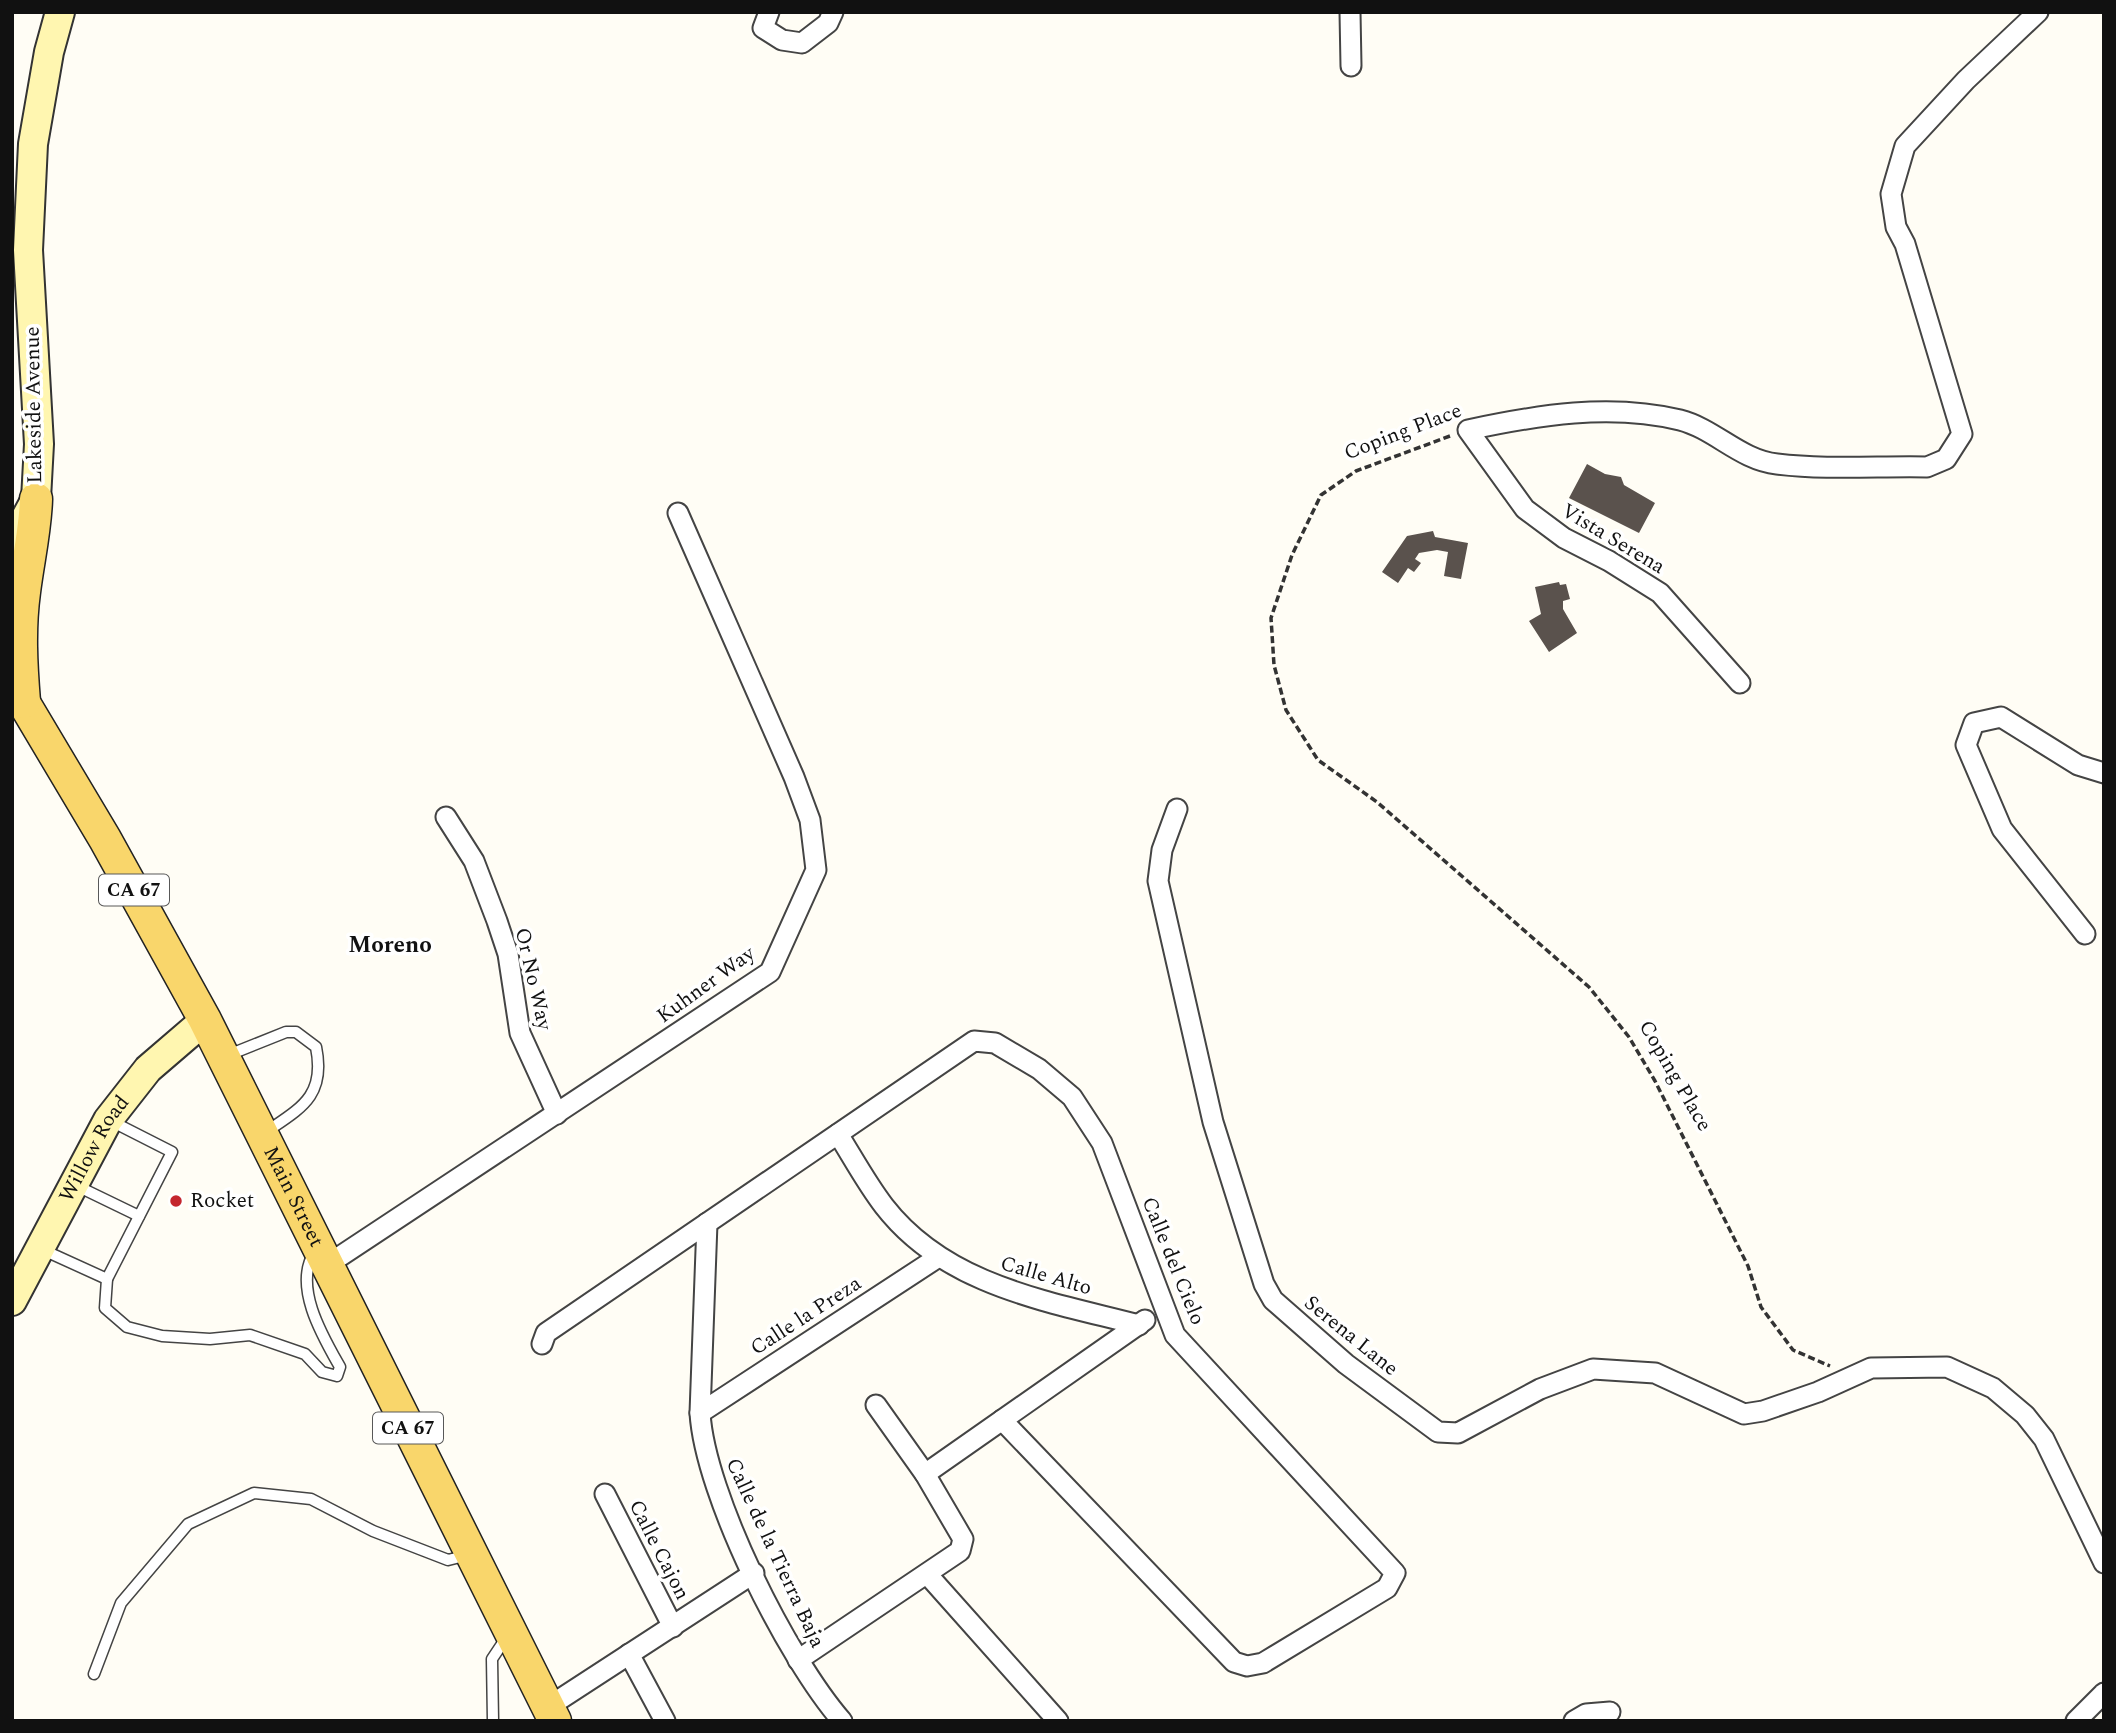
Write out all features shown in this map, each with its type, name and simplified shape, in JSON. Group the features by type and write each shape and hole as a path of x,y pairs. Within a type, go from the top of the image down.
{"main road":[{"path":"18,692 24,592 35,537 28,492"},
{"name":"Main Street","path":"18,692 105,839 205,1020 552,1714"}],"street":[{"name":"Lakeside Avenue","path":"12,542 28,492 39,444 28,250 33,144 49,52 60,12"},
{"path":"769,12 763,28 782,40 802,43 828,23 833,12"},
{"path":"1350,12 1351,66"},
{"name":"Coping Place","path":"1468,430 1543,414 1625,412 1683,421 1750,458 1777,464 1927,467 1946,459 1962,434 1905,244 1896,227 1891,194 1905,146 1966,79 2038,12"},
{"name":"Vista Serena","path":"1468,430 1525,509 1563,538 1609,561 1660,593 1740,683"},
{"name":"Kuhner Way","path":"322,1256 557,1114 770,972 816,870 810,820 794,777 678,513"},
{"path":"2085,934 2002,829 1966,745 1974,723 2001,718 2078,765 2104,773"},
{"name":"Serena Lane","path":"1177,809 1162,850 1157,881 1213,1122 1264,1284 1273,1300 1346,1364 1438,1432 1458,1433 1541,1389 1593,1369 1655,1373 1744,1414 1818,1392 1871,1368"},
{"name":"Or No Way","path":"446,817 474,861 488,897 508,954 520,1033 557,1114"},
{"name":"Willow Road","path":"12,1301 108,1120 148,1069 205,1020"},
{"name":"Calle del Cielo","path":"542,1344 546,1333 974,1041 995,1043 1039,1069 1072,1097 1102,1143 1175,1335 1395,1573 1387,1588 1263,1663 1247,1666 1234,1662 1002,1420"},
{"name":"Calle Alto","path":"838,1134 885,1207 937,1258 997,1288 1139,1325"},
{"name":"Calle de la Tierra Baja","path":"707,1223 701,1413 702,1442 710,1474 754,1573 798,1660 819,1695 842,1721"},
{"name":"Calle la Preza","path":"701,1413 937,1258"},
{"path":"925,1474 1163,1308"},
{"path":"1871,1368 1947,1367 1993,1388 2025,1415 2044,1439 2104,1563"},
{"path":"798,1660 960,1551 963,1539 925,1474 876,1405"},
{"name":"Calle Cajon","path":"604,1493 673,1627"},
{"path":"552,1714 629,1654 754,1573"},
{"path":"927,1574 1058,1721"},
{"path":"629,1654 664,1721"},
{"path":"2076,1721 2104,1693"},
{"path":"1574,1721 1586,1714 1610,1712"}],"lane":[{"path":"224,1057 286,1032 296,1032 316,1047 319,1064 307,1104 262,1135"},
{"path":"108,1120 172,1152 107,1279 105,1308 127,1327 162,1336 209,1339 250,1335 305,1354 321,1372 337,1376 340,1367 321,1333 311,1304 309,1262 322,1256"},
{"path":"74,1184 139,1216"},
{"path":"40,1248 107,1279"},
{"path":"94,1674 121,1603 188,1524 254,1493 311,1499 373,1531 448,1560 471,1554"},
{"path":"493,1721 492,1659 511,1632"}],"path":[{"name":"Coping Place","path":"1468,430 1356,471 1321,495 1292,555 1271,618 1274,665 1286,709 1318,760 1377,802 1589,988 1629,1037 1655,1081 1748,1266 1761,1307 1793,1350 1824,1365 1871,1368"}],"building":[{"path":"1587,464 1605,474 1621,477 1624,485 1655,503 1639,533 1569,498"},
{"path":"1433,531 1435,537 1468,543 1461,579 1444,576 1448,552 1437,550 1419,553 1415,559 1421,563 1414,572 1408,568 1398,583 1382,572 1407,536"},
{"path":"1559,582 1560,585 1566,584 1570,599 1563,601 1563,609 1577,633 1549,652 1529,621 1541,614 1535,587"}],"place":[{"name":"Rocket","path":"176,1201"}],"district":[{"name":"Moreno","path":"390,945"}]}
